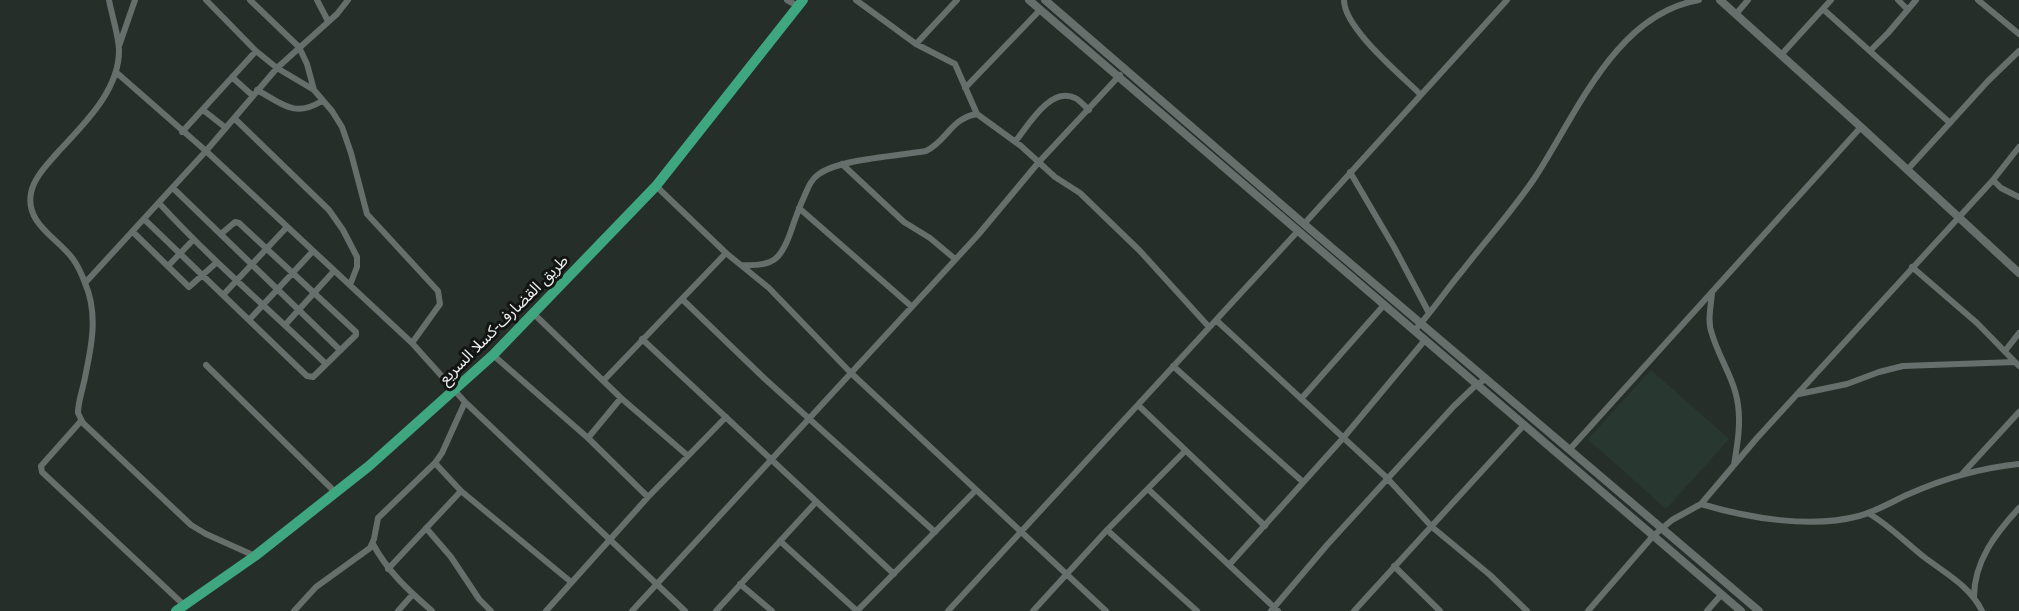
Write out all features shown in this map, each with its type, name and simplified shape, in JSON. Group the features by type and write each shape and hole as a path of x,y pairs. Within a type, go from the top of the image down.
{"highway":[{"name":"طريق القضارف-كسلا السريع","path":"181,608 255,556 384,453 493,355 656,186 801,3"}],"main road":[{"path":"1029,0 1210,154 1421,323 1759,611"},
{"path":"1045,0 1300,227 1384,305 1741,611"},
{"path":"1720,0 1908,169 2019,273"}],"street":[{"path":"109,0 119,47"},
{"path":"135,0 119,47 117,73 111,85 84,124 39,176 30,195 30,204 38,224 72,258 86,283 92,310 92,335 78,409 81,421 191,525 255,556"},
{"path":"206,0 276,68 314,90"},
{"path":"250,0 299,47 307,64 314,90 332,111 348,140 367,214 438,291 440,304 412,343"},
{"path":"317,0 328,21"},
{"path":"86,283 206,151 276,68 337,14 348,0"},
{"path":"787,0 801,3"},
{"path":"856,0 916,44 955,64 977,114 1015,142 1038,164 1080,193 1140,251 1209,327"},
{"path":"916,44 957,0"},
{"path":"1344,0 1347,14 1356,28 1420,94"},
{"path":"948,611 1507,0"},
{"path":"1414,331 1536,175 1607,61 1638,30 1661,14 1679,5 1699,0"},
{"path":"1736,14 1748,0"},
{"path":"1781,55 1832,0"},
{"path":"1898,0 1908,10"},
{"path":"1870,51 1916,0"},
{"path":"1978,0 2019,34"},
{"path":"1823,9 1950,123"},
{"path":"965,88 1040,10"},
{"path":"182,132 256,51"},
{"path":"1908,169 2019,51"},
{"path":"632,611 978,236 1038,164 1125,70"},
{"path":"117,73 206,151 412,343 465,402 685,611"},
{"path":"232,77 255,93 290,109 304,110 322,101"},
{"path":"1015,142 1052,99 1064,96 1076,98 1089,110"},
{"path":"203,110 226,128"},
{"path":"740,264 764,264 782,254 810,183 827,169 842,164 926,151 960,120 977,114"},
{"path":"234,118 329,210 343,230 357,257 357,267 350,285"},
{"path":"1570,449 1861,127"},
{"path":"1588,611 1661,528 1701,504 1912,267 1993,180 2019,147"},
{"path":"842,164 904,222 930,238 955,259"},
{"path":"1350,172 1394,247 1429,314"},
{"path":"1993,180 2001,188 2019,197"},
{"path":"656,186 726,253 784,303 825,349 1106,611"},
{"path":"173,188 340,350"},
{"path":"159,203 216,263 264,304 326,364"},
{"path":"799,208 911,306"},
{"path":"144,219 307,376 313,377 356,335 356,332 239,223 234,222 221,234"},
{"path":"223,295 238,282 287,227"},
{"path":"133,232 189,287 216,263"},
{"path":"168,266 193,240"},
{"path":"249,320 313,251"},
{"path":"604,380 726,253"},
{"path":"1912,267 1977,323 2017,364"},
{"path":"285,325 334,271"},
{"path":"1713,292 1709,317 1711,334 1724,361 1738,404 1738,433 1734,466"},
{"path":"682,298 723,340 934,532"},
{"path":"1301,399 1384,305"},
{"path":"534,314 621,398 687,455"},
{"path":"1216,320 1387,478 1432,527 1490,575 1527,611"},
{"path":"2005,351 2019,333"},
{"path":"642,339 894,574"},
{"path":"1229,565 1344,437 1425,340"},
{"path":"493,355 588,438 648,497"},
{"path":"1799,394 1847,384 1903,366 2017,364"},
{"path":"206,365 335,492"},
{"path":"1173,366 1303,483"},
{"path":"1148,489 1274,610 1387,478 1454,406 1476,385 1486,379"},
{"path":"588,438 621,398"},
{"path":"294,611 316,587 362,556 373,544 378,519 435,463 442,453 465,402"},
{"path":"1138,405 1265,526"},
{"path":"1963,473 2019,412"},
{"path":"546,611 648,497 726,417"},
{"path":"81,421 41,466 42,472 181,608"},
{"path":"1356,610 1524,425"},
{"path":"1033,611 1185,450"},
{"path":"435,463 461,491 571,582"},
{"path":"1701,504 1727,512 1792,520 1855,517 1963,473 2019,464"},
{"path":"780,541 857,611 976,490"},
{"path":"388,569 461,491"},
{"path":"716,611 816,502"},
{"path":"1974,597 1977,571 1987,549 2019,508"},
{"path":"1868,513 1964,586 1982,611"},
{"path":"426,528 452,556 479,598 491,611"},
{"path":"1107,530 1197,611"},
{"path":"373,544 388,569 432,611"},
{"path":"1394,566 1440,611"},
{"path":"740,584 772,611"},
{"path":"398,611 413,594"},
{"path":"1707,611 1721,595"},
{"path":"1595,604 1602,611"}],"shaded area":[{"path":"1651,370 1729,439 1666,509 1588,439"}]}
